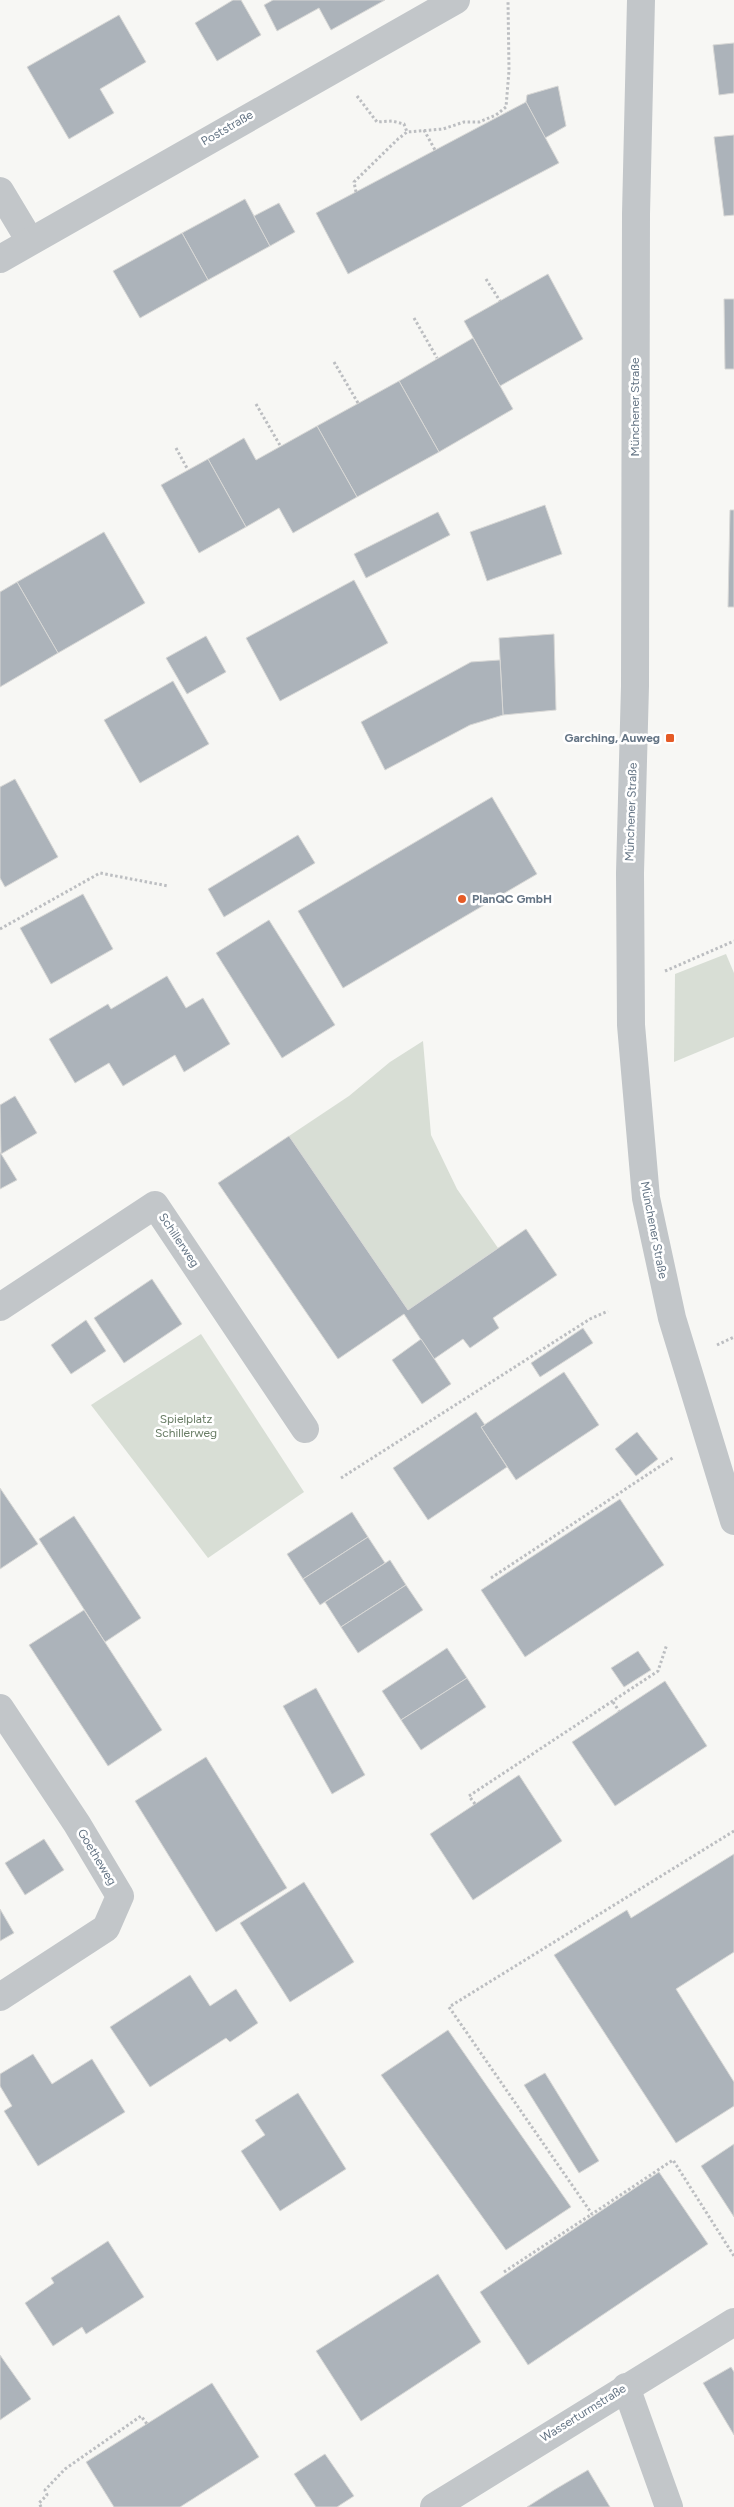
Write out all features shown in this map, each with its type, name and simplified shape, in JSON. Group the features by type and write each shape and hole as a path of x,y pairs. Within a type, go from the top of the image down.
{"street":[{"name":"Poststraße","path":"0,259 456,0"},
{"name":"Münchener Straße","path":"641,0 636,224 635,686 630,873 631,1025 646,1198 672,1318 734,1521"},
{"path":"0,191 30,241"},
{"name":"Schillerweg","path":"0,1307 155,1205 305,1429"},
{"name":"Goetheweg","path":"0,1708 77,1824 120,1896 106,1928 0,1997"},
{"name":"Wasserturmstraße","path":"434,2507 734,2322"},
{"path":"626,2387 669,2507"}],"path":[{"path":"356,192 354,182 398,139 408,132 443,129 464,122 488,120 506,107 509,70 508,0"},
{"path":"356,94 377,122 392,120 404,124 408,132"},
{"path":"424,130 435,150"},
{"path":"486,279 500,301"},
{"path":"414,318 437,358"},
{"path":"334,362 358,403"},
{"path":"256,404 281,446"},
{"path":"176,448 188,470"},
{"path":"0,928 100,873 168,886"},
{"path":"664,971 734,941"},
{"path":"341,1478 590,1319 608,1311"},
{"path":"712,1347 734,1337"},
{"path":"491,1578 674,1457"},
{"path":"475,1804 469,1796 658,1671 667,1644"},
{"path":"612,1702 619,1711"},
{"path":"592,2214 449,2007 734,1831"},
{"path":"504,2272 673,2160 734,2256"},
{"path":"41,2507 38,2503 47,2495 45,2490 65,2469 141,2416 147,2424"}],"green space":[{"path":"726,954 734,973 734,1037 674,1062 675,974"},
{"path":"423,1041 431,1135 457,1189 498,1248 408,1310 289,1136 349,1096 390,1062"},
{"name":"Spielplatz Schillerweg","path":"201,1334 304,1492 208,1558 91,1405"}],"building":[{"path":"233,0 241,0 261,35 217,61 195,23"},
{"path":"273,0 385,0 331,30 319,8 277,31 264,5"},
{"path":"119,15 146,62 100,89 114,113 69,139 27,67"},
{"path":"734,43 734,93 719,95 713,45"},
{"path":"558,86 566,126 545,138 526,102 527,95"},
{"path":"526,102 559,163 348,274 316,213"},
{"path":"734,135 734,215 724,216 714,137"},
{"path":"245,199 270,246 208,280 182,233"},
{"path":"279,203 295,232 270,246 254,216"},
{"path":"182,233 208,280 140,318 113,271"},
{"path":"548,274 583,339 500,386 464,321"},
{"path":"724,299 734,299 734,369 725,369"},
{"path":"473,338 513,409 439,452 399,381"},
{"path":"399,381 439,452 357,497 317,426"},
{"path":"317,426 357,497 293,533 279,508 246,527 208,459 244,438 256,460"},
{"path":"208,459 246,527 199,553 161,485"},
{"path":"545,505 562,554 487,581 470,532"},
{"path":"730,510 734,510 734,607 728,607"},
{"path":"438,512 450,535 366,578 354,554"},
{"path":"104,532 145,603 58,653 17,582"},
{"path":"354,580 388,643 280,701 246,638"},
{"path":"17,582 58,653 0,687 0,592"},
{"path":"554,634 556,710 503,715 499,638"},
{"path":"206,636 226,672 187,694 166,658"},
{"path":"500,660 503,715 470,725 385,770 361,722 471,662"},
{"path":"173,681 209,744 140,783 104,720"},
{"path":"15,779 58,857 5,887 0,878 0,787"},
{"path":"492,797 537,874 343,988 298,911"},
{"path":"298,835 315,863 224,917 208,889"},
{"path":"83,894 113,949 51,984 20,928"},
{"path":"269,920 335,1025 282,1058 216,953"},
{"path":"167,976 186,1008 203,998 230,1044 184,1072 175,1055 123,1086 109,1063 75,1083 49,1039 108,1004 111,1009"},
{"path":"15,1096 37,1133 1,1154 0,1105"},
{"path":"289,1136 408,1310 526,1229 557,1275 493,1318 499,1328 470,1348 463,1339 434,1359 404,1314 338,1359 218,1183"},
{"path":"0,1152 17,1180 0,1189"},
{"path":"152,1279 182,1324 124,1363 94,1318"},
{"path":"86,1320 106,1351 71,1374 51,1345"},
{"path":"583,1328 593,1343 540,1377 531,1363"},
{"path":"421,1339 451,1384 422,1404 392,1360"},
{"path":"564,1372 599,1425 516,1480 481,1427"},
{"path":"476,1412 485,1425 481,1427 507,1467 428,1520 393,1468"},
{"path":"637,1432 658,1459 636,1476 615,1449"},
{"path":"0,1488 38,1544 0,1569"},
{"path":"620,1499 664,1565 525,1657 481,1590"},
{"path":"352,1512 368,1537 303,1579 287,1554"},
{"path":"74,1516 141,1618 105,1642 39,1539"},
{"path":"368,1537 385,1563 320,1605 303,1579"},
{"path":"390,1560 406,1585 341,1627 325,1602"},
{"path":"406,1585 423,1610 358,1653 341,1627"},
{"path":"84,1610 162,1730 108,1766 29,1645"},
{"path":"447,1648 467,1678 401,1720 382,1691"},
{"path":"638,1651 651,1670 624,1687 611,1668"},
{"path":"467,1678 486,1707 421,1750 401,1720"},
{"path":"665,1681 707,1746 615,1806 572,1742"},
{"path":"316,1688 365,1775 332,1794 283,1706"},
{"path":"206,1757 287,1888 216,1932 135,1801"},
{"path":"519,1775 562,1841 473,1900 430,1834"},
{"path":"44,1839 64,1870 25,1895 5,1863"},
{"path":"734,1854 734,1952 676,1989 734,2082 734,2106 676,2143 554,1955 627,1910 631,1918"},
{"path":"304,1882 354,1962 290,2002 240,1923"},
{"path":"0,1909 14,1933 0,1941"},
{"path":"190,1975 210,2006 236,1989 258,2023 230,2042 226,2038 150,2087 110,2027"},
{"path":"448,2030 571,2207 506,2250 381,2075"},
{"path":"33,2054 52,2084 92,2059 125,2112 38,2166 4,2111 12,2106 0,2086 0,2074"},
{"path":"545,2073 599,2161 579,2173 524,2085"},
{"path":"298,2093 346,2169 280,2211 241,2151 265,2135 255,2120"},
{"path":"734,2144 734,2217 701,2166"},
{"path":"659,2172 708,2244 528,2365 480,2292"},
{"path":"108,2241 144,2297 86,2334 82,2327 53,2346 25,2303 54,2283 51,2278"},
{"path":"438,2274 481,2342 361,2421 316,2351"},
{"path":"0,2355 31,2399 0,2420"},
{"path":"731,2367 734,2372 734,2435 703,2383"},
{"path":"212,2383 259,2457 180,2507 114,2507 86,2462"},
{"path":"325,2454 354,2496 337,2507 316,2507 294,2474"},
{"path":"588,2470 610,2507 527,2507 554,2490"}],"place":[{"name":"Garching, Auweg","path":"670,738"},
{"name":"PlanQC GmbH","path":"462,899"}]}
